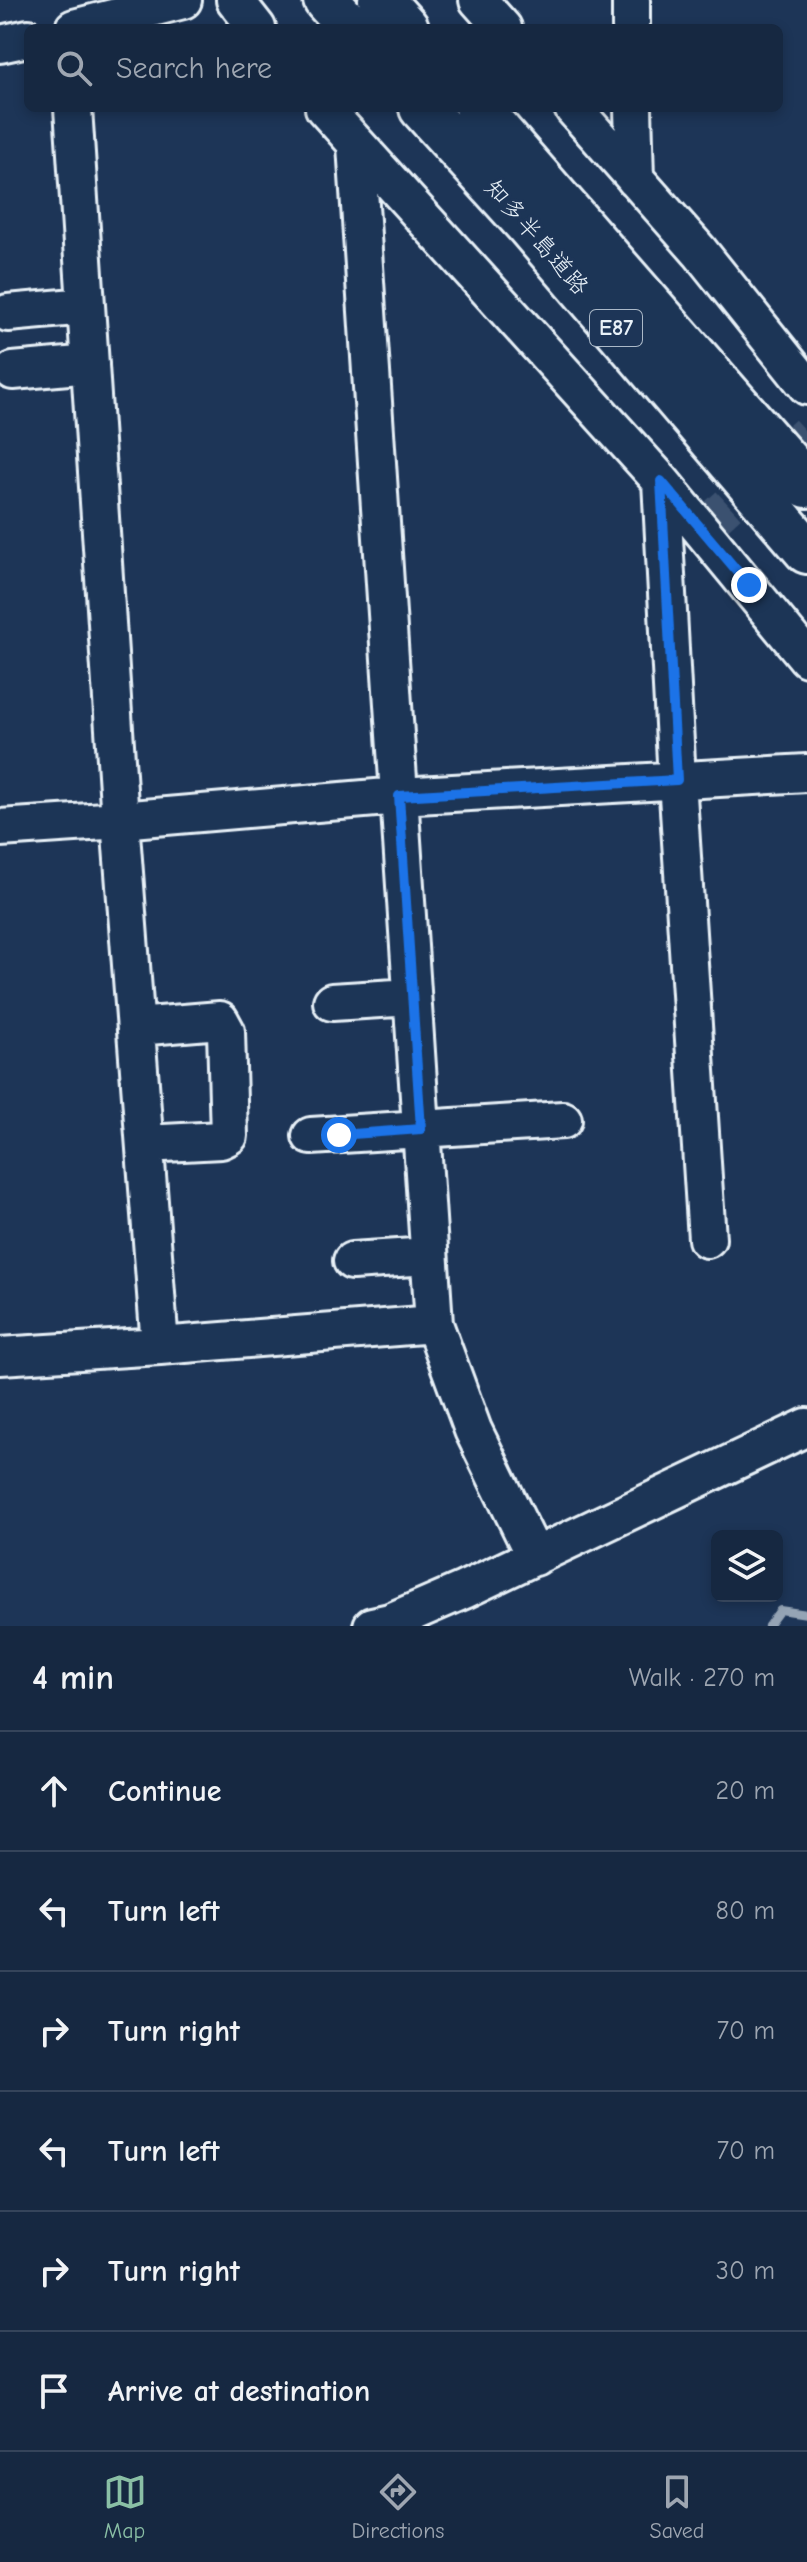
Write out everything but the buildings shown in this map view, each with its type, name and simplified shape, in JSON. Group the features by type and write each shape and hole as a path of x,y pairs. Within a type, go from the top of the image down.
{"highway":[{"path":"326,0 347,24"},
{"path":"381,0 402,24"},
{"name":"知多半島道路","path":"426,112 527,224 807,551"},
{"name":"知多半島道路","path":"481,112 807,485"}],"street":[{"path":"90,24 183,0"},
{"path":"235,0 254,24"},
{"path":"478,0 499,24"},
{"path":"631,0 631,24"},
{"path":"0,44 24,39"},
{"path":"73,112 120,820 160,1346"},
{"path":"327,112 661,481 807,658"},
{"path":"576,112 700,252 807,386"},
{"path":"633,112 635,179"},
{"path":"356,145 434,1324 473,1430 535,1557"},
{"path":"8,313 86,306"},
{"path":"13,371 90,364"},
{"path":"661,481 707,1239"},
{"path":"0,828 399,796 807,773"},
{"path":"332,1002 412,997"},
{"path":"136,1027 220,1020 226,1031 229,1136 221,1140 145,1144"},
{"path":"311,1136 563,1120"},
{"path":"352,1261 429,1256"},
{"path":"0,1356 434,1324"},
{"path":"372,1626 390,1622 535,1557 807,1427"}],"waterway":[{"path":"768,1626 780,1610 807,1614"}],"tunnel":[{"path":"702,529 807,433"}],"route":[{"path":"339,1135 421,1129 399,796 677,780 661,481 749,585"}]}
